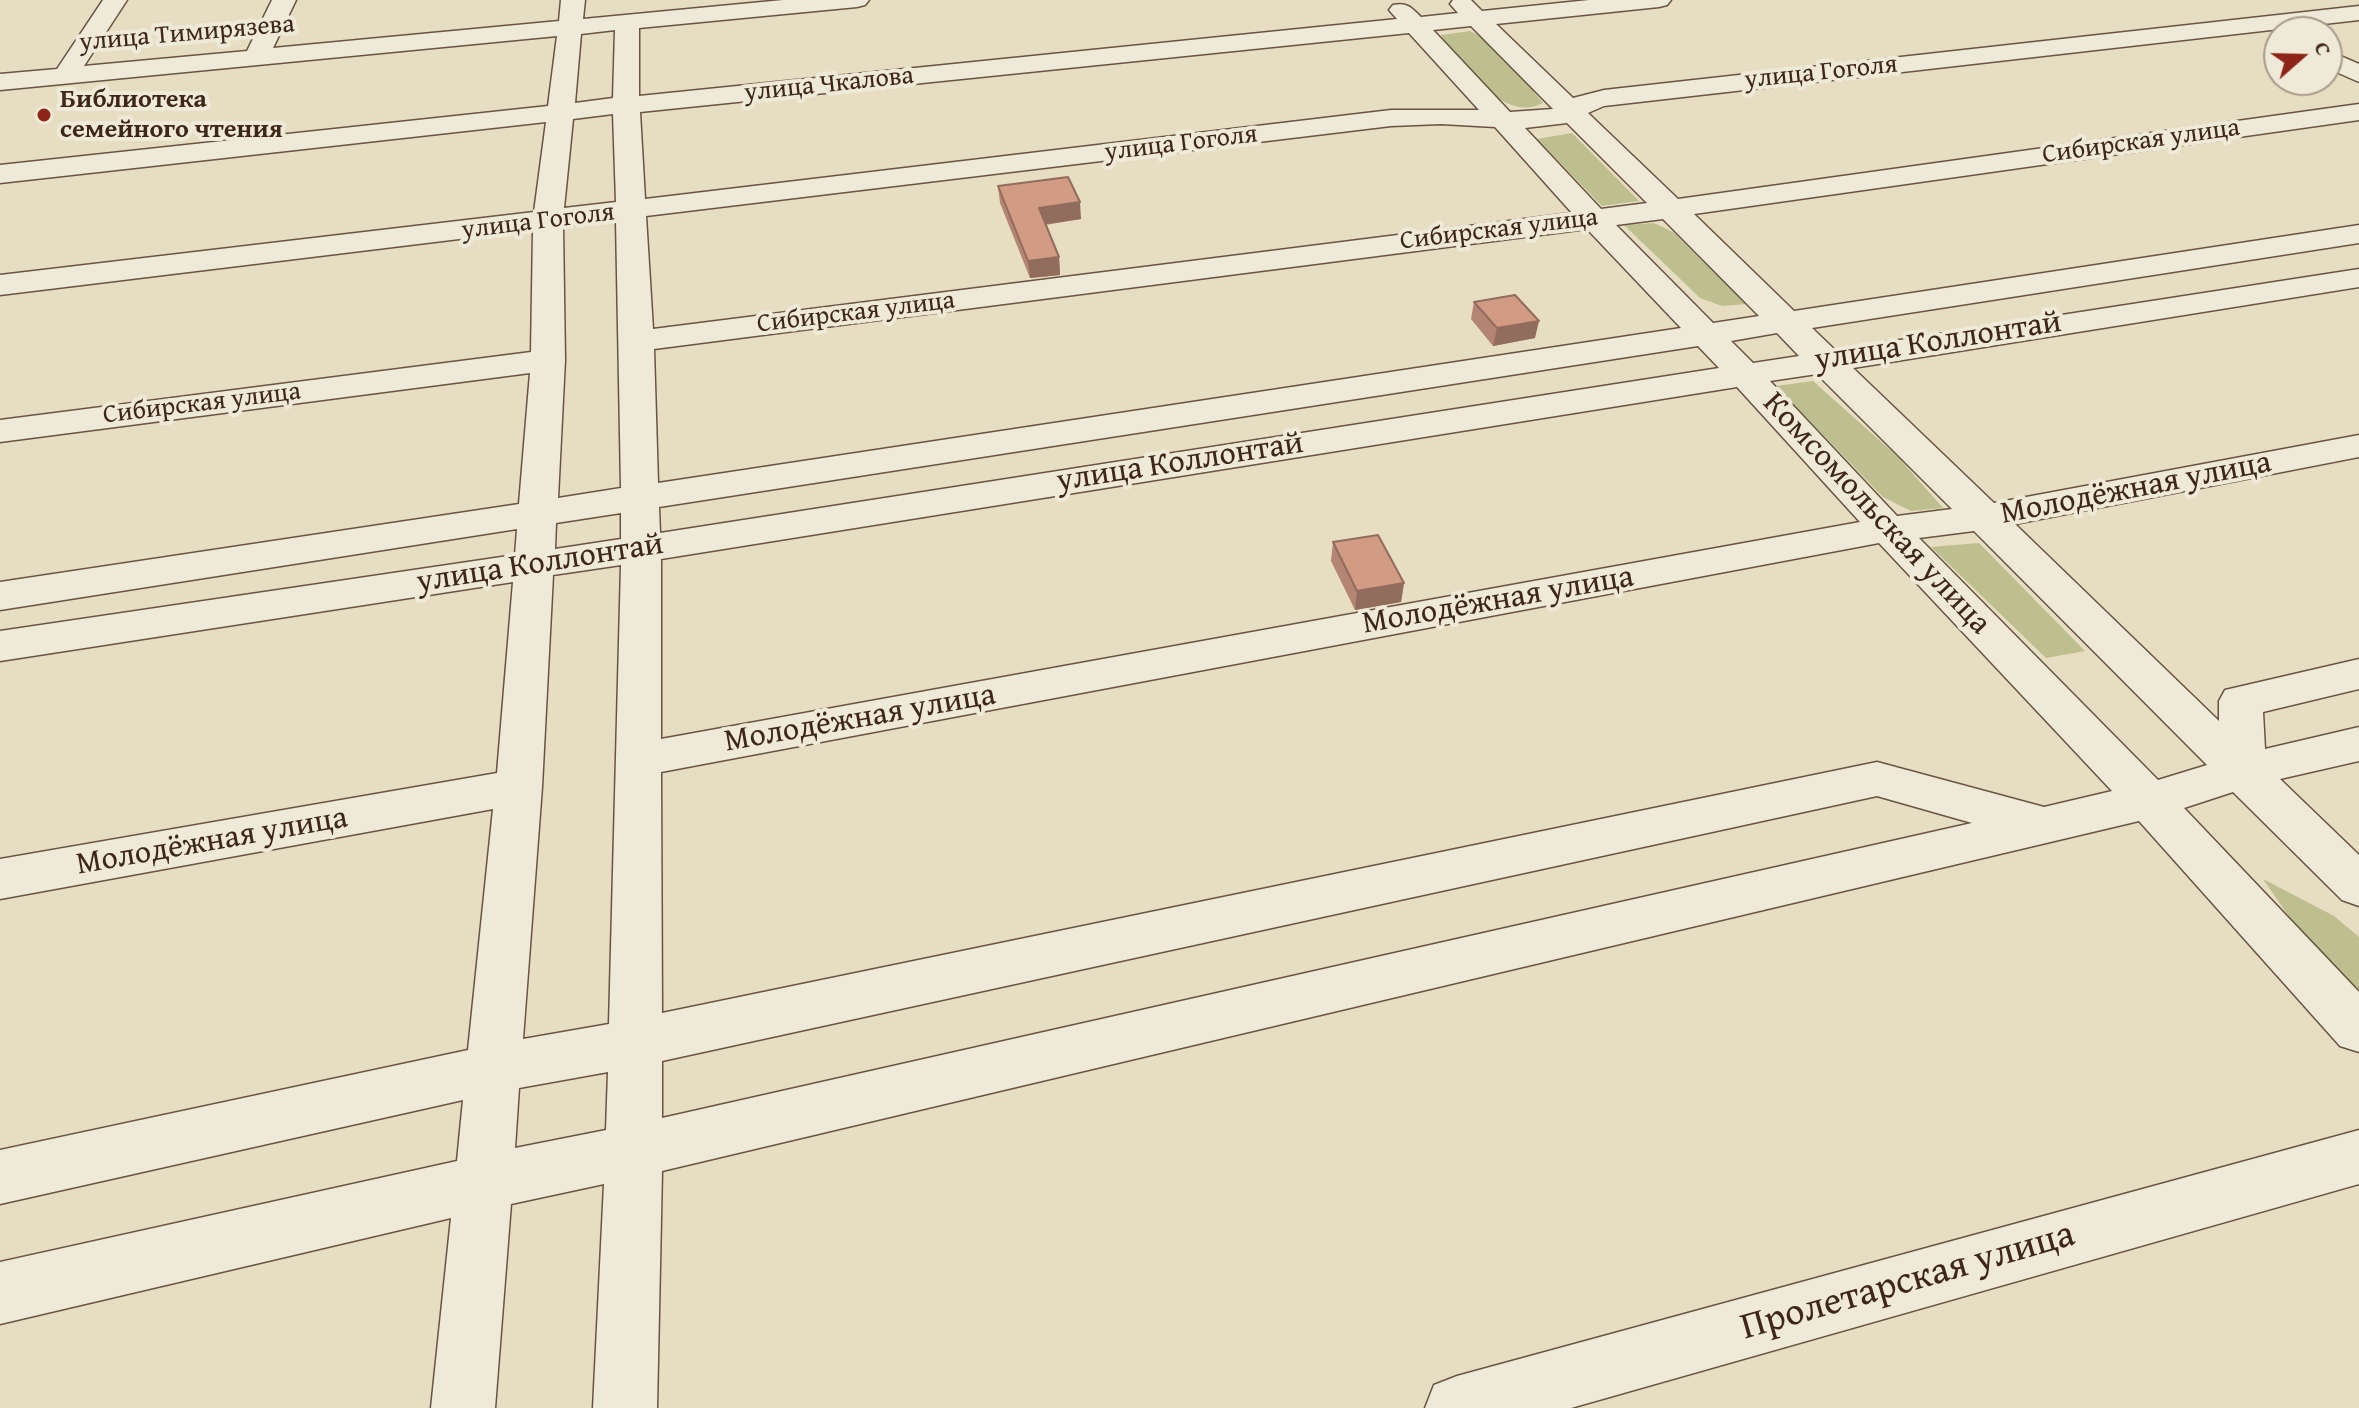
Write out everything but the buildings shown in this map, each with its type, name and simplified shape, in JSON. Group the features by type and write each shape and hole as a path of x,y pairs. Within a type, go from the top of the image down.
{"street":[{"path":"65,76 115,0"},
{"path":"256,58 284,0"},
{"name":"улица Тимирязева","path":"0,82 256,58 571,14 627,22 857,0"},
{"name":"улица Чкалова","path":"0,174 560,113 1404,13 1659,0"},
{"path":"2225,6 2263,17"},
{"name":"Комсомольская улица","path":"1468,10 1570,114 1986,517 2359,886"},
{"name":"Комсомольская улица","path":"1404,13 1593,218 2149,801 2359,1029"},
{"path":"463,1408 519,787 548,360 548,221 571,14"},
{"name":"улица Гоголя","path":"0,285 630,212 1410,116 1503,122 1570,114 1584,103 1604,98 2263,20"},
{"path":"625,1408 634,1151 641,549 637,341 626,105 627,22"},
{"name":"Сибирская улица","path":"637,341 1670,209 2359,112"},
{"name":"улица Коллонтай","path":"0,596 2359,234"},
{"name":"улица Коллонтай","path":"0,646 641,549 2359,278"},
{"name":"Сибирская улица","path":"0,431 548,360"},
{"name":"Молодёжная улица","path":"637,760 1888,529 1986,517 2359,446"},
{"path":"2243,771 2241,701 2359,674"},
{"path":"0,1293 634,1151 2149,801 2243,771 2359,744"},
{"path":"0,1177 493,1069 634,1043 1877,779 2043,824"},
{"name":"Молодёжная улица","path":"0,879 519,787"},
{"name":"Пролетарская улица","path":"1457,1408 2359,1157"}],"green space":[{"path":"1470,31 1501,53 1543,103 1528,107 1514,105 1484,88 1459,61 1441,35"},
{"path":"1572,133 1639,201 1602,206 1537,139"},
{"path":"1654,223 1673,232 1746,304 1722,306 1700,298 1624,225"},
{"path":"1813,381 1898,457 1943,508 1911,511 1883,497 1776,386"},
{"path":"1979,543 2085,651 2046,658 1931,547"},
{"path":"2263,879 2334,916 2359,937 2359,1007 2333,980"}],"place":[{"name":"Библиотека семейного чтения","path":"44,115"}]}
